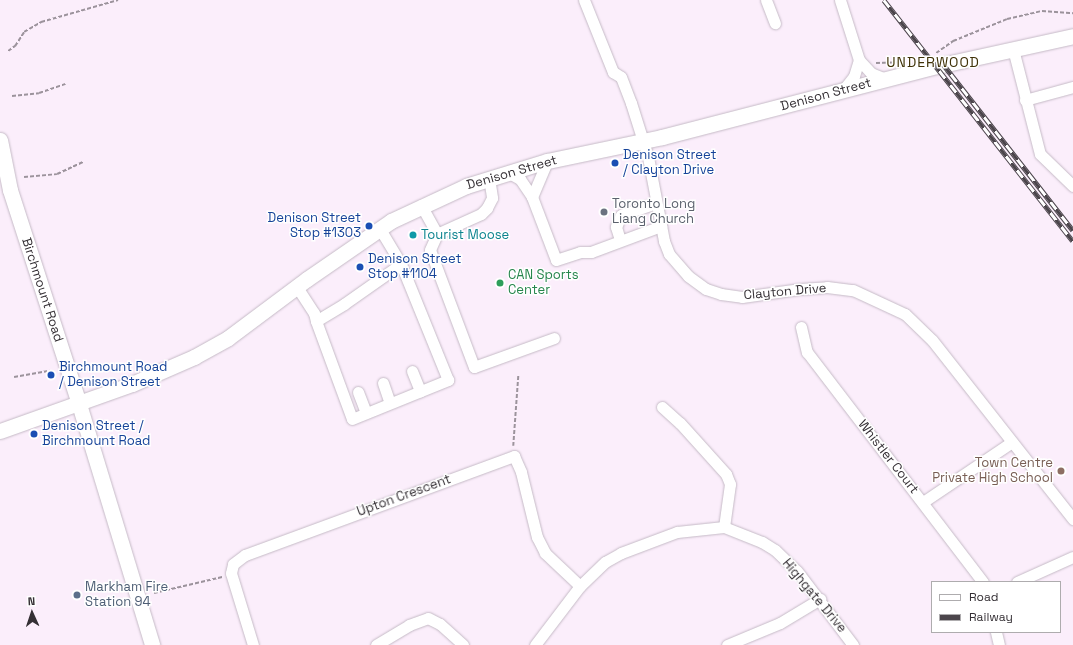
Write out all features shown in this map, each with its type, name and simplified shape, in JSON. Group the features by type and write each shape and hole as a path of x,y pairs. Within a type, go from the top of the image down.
{"main road":[{"name":"Denison Street","path":"0,431 79,404 163,372 201,353 228,338 297,287 380,229 421,206 489,178 547,161 642,141 844,89 1073,36"},
{"name":"Birchmount Road","path":"0,140 10,190 79,404 152,645"}],"street":[{"name":"Clayton Drive","path":"584,0 613,72 621,77 648,158 661,226 669,254 677,265 688,276 706,289 721,294 742,297 827,287 852,290 905,314 932,340 1073,519"},
{"path":"766,0 775,23"},
{"path":"840,0 862,63 871,73 886,79"},
{"path":"1013,49 1040,154 1073,186"},
{"path":"844,89 862,63"},
{"path":"1025,100 1073,87"},
{"path":"532,197 547,161"},
{"path":"507,172 520,179 532,197 556,260 580,252 591,252 661,226"},
{"path":"489,178 492,198 487,208 481,214 437,234 430,250 474,367 554,338"},
{"path":"620,240 616,227 622,215 656,203"},
{"path":"421,206 437,234"},
{"path":"297,287 314,313 352,419 448,380 401,264 380,229"},
{"path":"316,321 401,264"},
{"name":"Whistler Court","path":"801,328 807,352 982,581"},
{"path":"412,371 420,391"},
{"path":"383,383 390,403"},
{"path":"358,392 366,413"},
{"path":"662,407 680,423 726,474 730,484 724,527"},
{"path":"923,502 1012,442"},
{"path":"514,456 521,472 537,537 545,553 580,586"},
{"name":"Upton Crescent","path":"232,575 234,564 245,555 514,456"},
{"name":"Highgate Drive","path":"535,645 580,586 606,562 662,536 693,528 724,527 762,542 775,550 797,571 820,598 853,645"},
{"path":"1019,581 1073,557"},
{"path":"232,575 253,645"},
{"path":"727,645 780,623 820,598"},
{"path":"376,645 409,624 428,618 440,624 463,645"},
{"path":"996,633 999,645"}],"path":[{"path":"8,51 15,46 24,32 41,22 118,0"},
{"path":"932,56 953,41 1007,19 1042,12 1073,13"},
{"path":"862,63 907,62"},
{"path":"12,96 39,93 65,84"},
{"path":"24,177 56,174 83,162"},
{"path":"14,377 49,371"},
{"path":"514,456 518,376"},
{"path":"154,593 232,575"}],"railway":[{"path":"884,0 1073,241"},
{"path":"940,60 1073,230"}],"place":[{"name":"Denison Street / Clayton Drive","path":"615,163"},
{"name":"Toronto Long Liang Church","path":"604,212"},
{"name":"Denison Street Stop #1303","path":"369,226"},
{"name":"Tourist Moose","path":"413,235"},
{"name":"Denison Street Stop #1104","path":"360,267"},
{"name":"CAN Sports Center","path":"500,283"},
{"name":"Birchmount Road / Denison Street","path":"51,375"},
{"name":"Denison Street / Birchmount Road","path":"34,434"},
{"name":"Town Centre Private High School","path":"1061,471"},
{"name":"Markham Fire Station 94","path":"77,595"}],"district":[{"name":"UNDERWOOD","path":"933,62"}]}
